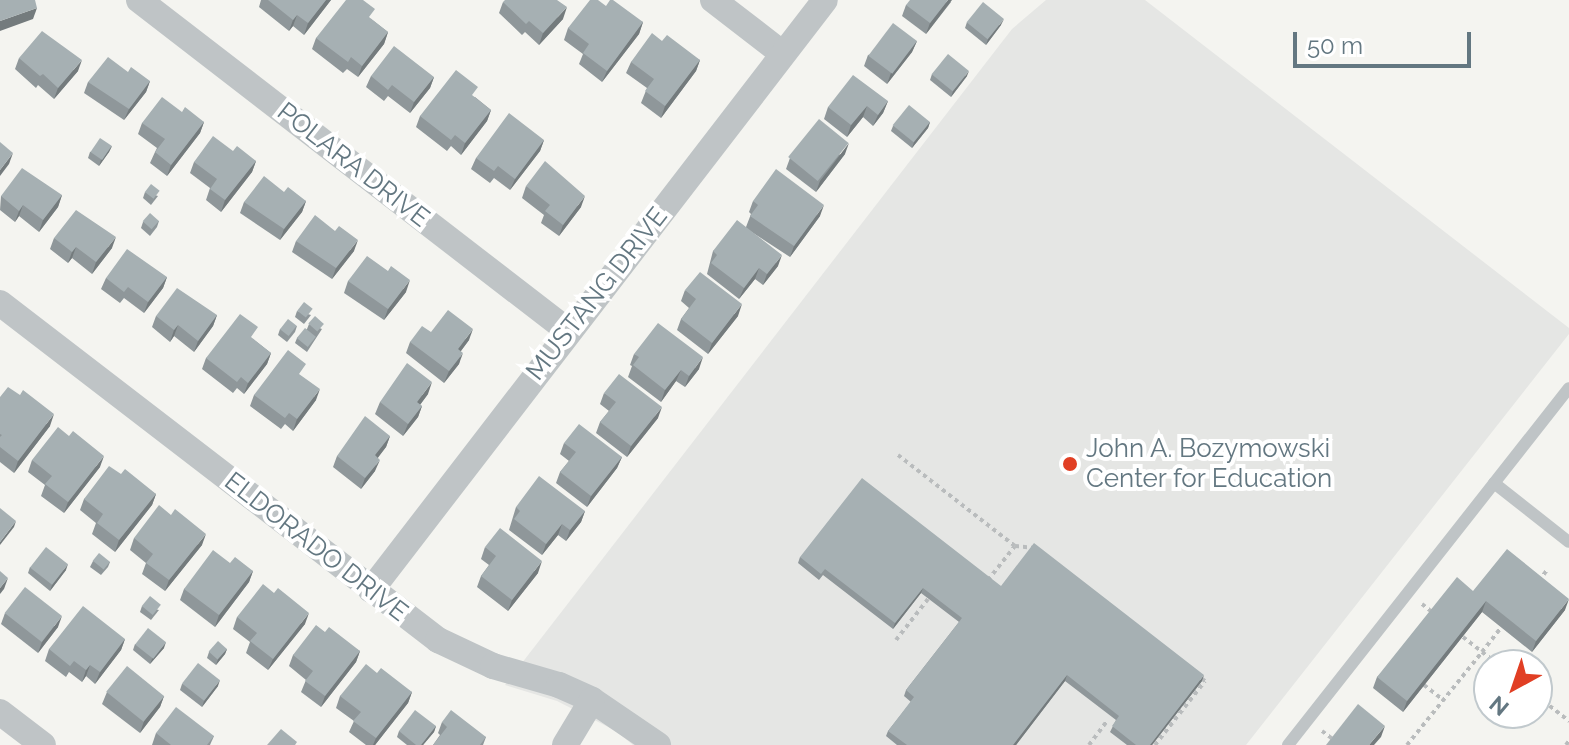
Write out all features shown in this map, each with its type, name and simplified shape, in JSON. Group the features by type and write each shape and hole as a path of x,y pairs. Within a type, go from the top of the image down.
{"street":[{"name":"POLARA DRIVE","path":"139,0 568,331"},
{"path":"713,0 783,54"},
{"name":"MUSTANG DRIVE","path":"371,590 825,0"},
{"name":"ELDORADO DRIVE","path":"0,303 371,590 461,653 559,685 592,700 658,745"},
{"path":"565,745 592,700"},
{"path":"0,712 43,745"}],"lane":[{"path":"1288,745 1569,388"},
{"path":"1494,483 1569,542"}],"path":[{"path":"898,455 1015,546 1033,547 1045,556"},
{"path":"988,580 1015,546"},
{"path":"1535,586 1547,570"},
{"path":"896,640 928,599"},
{"path":"1422,604 1433,613"},
{"path":"1484,649 1501,628"},
{"path":"1463,637 1478,649"},
{"path":"1407,745 1473,663"},
{"path":"1155,745 1205,681 1193,671"},
{"path":"1424,685 1443,700"},
{"path":"1553,708 1569,721"},
{"path":"1089,745 1107,721"},
{"path":"1322,731 1334,740"}],"shaded area":[{"name":"John A. Bozymowski Center for Education","path":"1046,0 1145,0 1569,328 1569,334 1246,745 633,745 616,731 557,701 505,685 1012,29"}],"building":[{"path":"0,0 35,0 37,8 0,21"},
{"path":"268,0 326,0 308,23 297,15 293,20"},
{"path":"346,0 363,0 375,9 369,17 388,32 362,66 351,57 348,62 316,38"},
{"path":"557,0 567,7 543,33 529,21 526,24 503,2"},
{"path":"590,0 598,0 606,6 613,0 643,22 607,71 583,53 589,44 568,28"},
{"path":"910,0 948,0 930,23 906,5"},
{"path":"983,2 1004,19 988,39 967,22"},
{"path":"893,23 917,41 892,74 868,56"},
{"path":"42,31 82,60 58,88 19,58"},
{"path":"652,33 662,41 667,35 700,60 665,106 645,91 654,79 631,62"},
{"path":"394,46 434,77 414,102 392,85 388,90 371,76"},
{"path":"948,54 969,71 953,91 932,74"},
{"path":"108,57 128,72 131,67 150,81 129,109 88,82"},
{"path":"456,70 478,87 472,95 491,110 465,143 455,135 451,140 420,116"},
{"path":"853,75 888,101 878,115 867,106 851,125 828,107"},
{"path":"162,97 182,112 185,107 204,122 171,165 155,152 165,139 142,123"},
{"path":"909,105 930,122 914,142 893,125"},
{"path":"509,113 544,140 515,179 498,166 494,171 476,158"},
{"path":"819,119 849,143 818,181 788,157"},
{"path":"213,136 233,151 237,146 256,161 225,200 210,189 217,179 194,162"},
{"path":"100,138 112,146 102,160 90,152"},
{"path":"0,142 13,153 0,170"},
{"path":"545,161 585,196 563,225 545,211 550,205 526,186"},
{"path":"22,168 62,195 43,220 23,205 19,211 1,196"},
{"path":"776,169 824,205 794,246 750,216 758,205 753,201"},
{"path":"264,176 284,192 288,187 306,201 284,229 244,202"},
{"path":"151,184 160,191 154,199 145,192"},
{"path":"76,210 116,237 96,262 76,247 72,252 54,238"},
{"path":"150,213 159,221 152,229 143,221"},
{"path":"315,215 335,231 339,226 358,240 336,268 296,241"},
{"path":"737,220 782,255 767,274 759,268 744,288 711,263 717,255 713,251"},
{"path":"127,249 167,277 148,302 128,287 124,292 106,278"},
{"path":"367,256 388,271 391,266 410,280 388,309 348,281"},
{"path":"700,272 742,304 712,343 681,319 696,299 685,290"},
{"path":"177,288 217,315 198,341 178,325 174,330 156,316"},
{"path":"304,302 313,309 306,317 297,311"},
{"path":"448,310 473,329 458,349 463,353 449,371 410,342 422,326 431,332"},
{"path":"240,314 258,327 251,337 271,353 248,383 241,377 237,382 206,358"},
{"path":"315,316 324,324 317,331 308,323"},
{"path":"288,319 297,326 289,336 280,329"},
{"path":"658,323 703,357 689,376 681,370 665,390 633,365 639,357 634,354"},
{"path":"305,328 316,337 308,347 297,338"},
{"path":"288,350 306,364 299,374 320,389 297,419 289,413 285,418 254,395"},
{"path":"407,363 432,382 417,402 422,406 408,424 380,402"},
{"path":"619,374 662,407 631,446 600,422 616,402 604,393"},
{"path":"8,387 20,395 23,390 54,414 18,461 0,447 0,397"},
{"path":"365,416 390,436 375,455 380,460 365,478 337,456"},
{"path":"579,424 622,457 591,496 560,472 576,452 564,443"},
{"path":"58,427 69,436 73,431 104,456 68,502 45,484 52,476 32,460"},
{"path":"109,466 121,474 125,469 156,494 119,540 97,523 103,514 84,499"},
{"path":"539,476 585,511 570,530 562,524 546,544 514,519 520,511 516,507"},
{"name":"John A. Bozymowski Center for Education","path":"862,478 1001,586 1034,543 1204,675 1150,745 1136,745 1112,726 1119,716 1067,675 1013,745 907,745 888,731 914,697 906,690 962,618 923,588 895,623 825,569 821,574 800,557"},
{"path":"159,505 171,515 175,509 206,534 169,580 146,563 153,554 134,538"},
{"path":"0,508 16,521 0,542"},
{"path":"500,528 542,561 512,600 481,576 496,556 485,547"},
{"path":"46,547 68,564 52,585 30,567"},
{"path":"1507,549 1569,599 1536,641 1486,601 1407,701 1377,677 1457,577 1473,591"},
{"path":"213,550 230,563 235,557 253,571 219,615 184,589"},
{"path":"99,553 110,562 104,570 93,561"},
{"path":"0,571 8,578 0,588"},
{"path":"263,584 274,593 278,588 309,613 273,659 250,641 257,633 237,617"},
{"path":"25,587 62,616 42,642 5,613"},
{"path":"150,596 161,605 153,615 142,606"},
{"path":"83,606 125,639 100,672 90,665 86,670 74,661 70,666 49,649"},
{"path":"316,625 325,632 329,627 360,651 325,696 305,681 313,671 293,655"},
{"path":"148,628 166,642 153,659 135,645"},
{"path":"218,641 227,649 218,659 209,651"},
{"path":"198,663 220,680 204,701 182,683"},
{"path":"366,664 377,673 381,668 412,692 376,738 353,721 361,712 340,696"},
{"path":"127,666 164,696 144,722 106,692"},
{"path":"1358,704 1385,726 1369,745 1326,745"},
{"path":"176,707 214,736 207,745 171,745 156,733"},
{"path":"415,710 436,726 421,745 416,745 399,731"},
{"path":"451,710 486,737 480,745 433,745 447,727 442,722"},
{"path":"281,729 297,742 295,745 267,745"}],"place":[{"name":"John A. Bozymowski Center for Education","path":"1070,464"}]}
